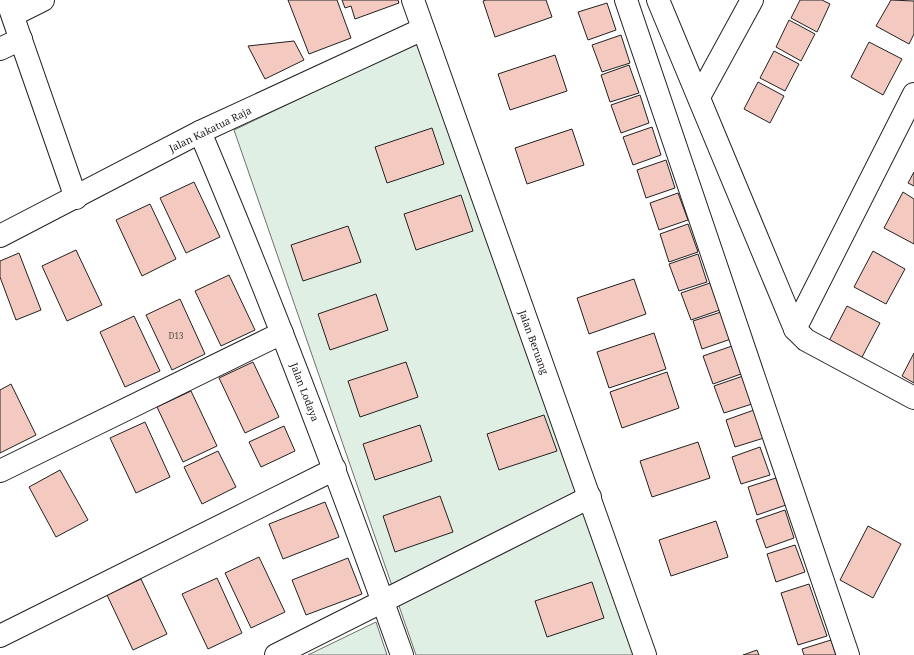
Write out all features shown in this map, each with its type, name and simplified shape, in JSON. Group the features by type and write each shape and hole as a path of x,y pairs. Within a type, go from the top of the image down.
{"street":[{"path":"43,0 10,8 76,198"},
{"name":"Jalan Beruang","path":"413,0 645,655"},
{"path":"626,0 848,655"},
{"path":"658,0 795,329 806,340 914,398"},
{"path":"699,97 752,0"},
{"name":"Jalan Kakatua Raja","path":"0,236 76,198 200,132 423,29"},
{"path":"0,49 21,38"},
{"path":"795,329 914,94"},
{"name":"Jalan Lodaya","path":"200,132 282,333 335,469 402,655"},
{"path":"0,471 282,333"},
{"path":"0,636 335,469"},
{"path":"276,655 590,497"}],"green space":[{"path":"427,38 646,655 416,655 234,130"},
{"path":"376,622 387,655 308,655"}],"building":[{"path":"288,0 337,0 351,38 309,54"},
{"path":"342,0 398,0 399,3 355,19 351,6 345,8"},
{"path":"546,0 552,17 495,37 483,1"},
{"path":"800,0 822,0 830,4 817,32 791,18"},
{"path":"891,0 914,1 914,34 909,44 876,26"},
{"path":"607,3 616,30 588,40 578,12"},
{"path":"789,20 815,34 801,61 776,47"},
{"path":"621,35 630,63 602,72 592,45"},
{"path":"294,41 304,60 265,79 248,46"},
{"path":"869,42 902,59 883,95 851,77"},
{"path":"774,51 799,64 785,91 760,78"},
{"path":"555,55 567,91 510,110 498,74"},
{"path":"629,65 639,93 610,102 601,75"},
{"path":"758,82 784,96 770,123 744,109"},
{"path":"640,95 649,123 621,133 611,105"},
{"path":"652,127 661,155 633,165 623,137"},
{"path":"432,128 444,164 387,183 375,147"},
{"path":"572,129 584,165 527,184 515,148"},
{"path":"666,160 675,188 646,198 637,170"},
{"path":"914,172 914,186 908,183"},
{"path":"194,182 220,237 186,253 160,198"},
{"path":"903,192 914,199 914,244 884,228"},
{"path":"678,193 688,220 659,230 650,203"},
{"path":"461,195 473,231 416,250 404,214"},
{"path":"150,204 176,259 142,276 116,220"},
{"path":"688,224 698,252 669,262 660,234"},
{"path":"348,226 361,262 303,281 291,245"},
{"path":"76,250 102,305 67,321 42,266"},
{"path":"873,251 905,269 886,304 854,287"},
{"path":"19,253 41,310 16,320 0,277 0,261"},
{"path":"698,254 707,282 679,291 669,264"},
{"path":"229,275 255,330 221,346 195,291"},
{"path":"634,279 646,314 589,334 577,298"},
{"path":"710,283 720,310 691,320 681,293"},
{"path":"376,294 388,330 330,350 318,314"},
{"path":"180,299 205,354 172,370 146,315"},
{"path":"847,306 880,323 861,359 829,341"},
{"path":"721,312 731,339 702,349 693,321"},
{"path":"134,316 160,371 125,387 100,332"},
{"path":"654,333 666,369 609,388 597,352"},
{"path":"732,346 741,374 713,384 703,356"},
{"path":"914,353 914,383 902,376"},
{"path":"253,362 279,417 245,433 219,378"},
{"path":"406,362 418,397 360,417 348,381"},
{"path":"667,372 679,408 622,428 610,392"},
{"path":"743,376 752,404 724,413 714,386"},
{"path":"11,384 36,435 0,453 0,390"},
{"path":"191,391 217,446 183,462 157,407"},
{"path":"754,410 764,438 735,447 726,420"},
{"path":"544,415 557,451 499,470 487,434"},
{"path":"145,422 170,477 136,493 110,438"},
{"path":"420,425 432,461 375,480 363,444"},
{"path":"284,426 295,451 261,467 249,442"},
{"path":"698,442 710,478 652,497 640,461"},
{"path":"760,447 770,475 741,484 732,457"},
{"path":"218,451 236,487 202,504 184,467"},
{"path":"60,470 88,520 56,537 29,487"},
{"path":"776,478 786,505 757,515 748,487"},
{"path":"440,496 453,532 395,552 383,516"},
{"path":"325,502 339,537 283,559 269,524"},
{"path":"785,510 794,538 766,548 756,520"},
{"path":"716,521 728,557 671,576 659,540"},
{"path":"868,526 901,544 873,598 840,580"},
{"path":"795,545 805,572 776,582 767,554"},
{"path":"259,557 285,612 251,628 225,573"},
{"path":"348,558 362,594 306,615 292,580"},
{"path":"217,578 242,633 208,649 182,594"},
{"path":"141,579 167,634 133,650 107,595"},
{"path":"592,582 604,618 547,637 535,601"},
{"path":"809,584 827,636 798,645 781,593"},
{"path":"831,640 836,655 804,655 802,649"},
{"path":"757,650 759,655 743,655"}]}
